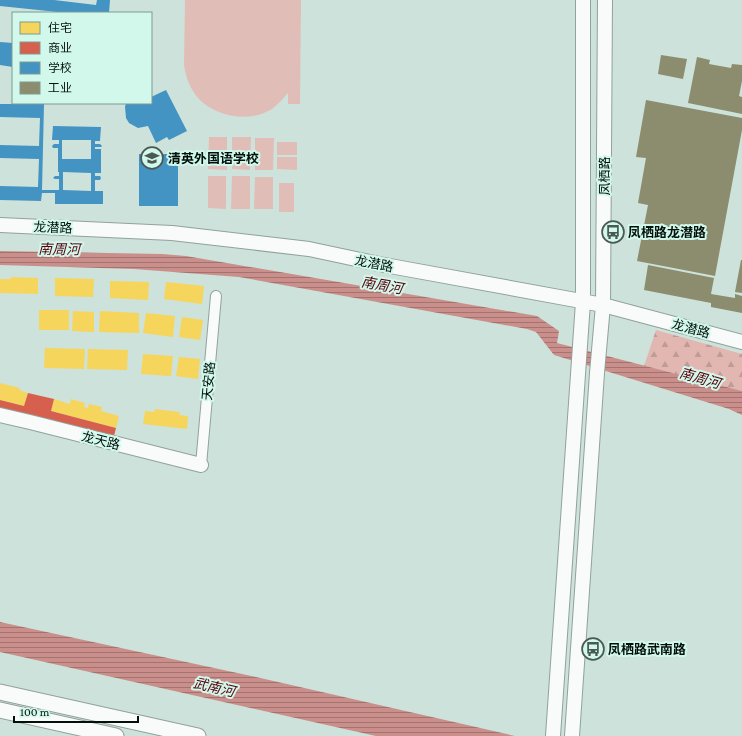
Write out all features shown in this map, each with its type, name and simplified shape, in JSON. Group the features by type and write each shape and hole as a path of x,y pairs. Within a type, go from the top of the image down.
{"main road":[{"name":"凤栖路","path":"553,736 583,302 582,0"},
{"name":"凤栖路","path":"572,736 603,305 604,0"},
{"name":"龙潜路","path":"0,225 172,232 309,249 379,264 603,305 742,342"},
{"name":"龙天路","path":"0,415 201,465"},
{"path":"0,692 198,736"},
{"path":"0,710 116,736"}],"street":[{"name":"天安路","path":"201,465 216,296"}],"shaded area":[{"path":"185,0 301,0 300,104 288,104 288,93 272,109 254,116 244,117 224,114 214,110 199,99 189,83 184,65"},
{"path":"209,137 227,137 227,170 208,169"},
{"path":"232,137 251,137 250,170 232,169"},
{"path":"255,138 274,138 273,170 255,170"},
{"path":"277,142 297,142 297,155 277,155"},
{"path":"277,157 297,157 297,170 277,169"},
{"path":"208,176 226,176 226,209 208,208"},
{"path":"232,176 250,176 250,209 231,209"},
{"path":"255,177 273,177 273,209 254,209"},
{"path":"279,183 294,183 294,212 279,212"}],"green space":[{"path":"656,330 742,354 742,391 644,366"}],"water":[{"path":"0,251 162,254 186,256 537,316 559,331 557,343 742,391 742,415 729,409 554,355 536,332 527,329 239,277 134,269 0,265"},
{"name":"武南河","path":"0,622 256,677 515,736 376,736 0,652"}],"building: 住宅":[{"path":"11,277 38,278 38,294 0,293 0,279 11,279"},
{"path":"55,278 94,279 93,297 55,296"},
{"path":"110,281 149,282 148,300 110,298"},
{"path":"166,282 204,286 202,304 164,299"},
{"path":"39,310 69,310 69,330 39,330"},
{"path":"73,311 94,312 94,332 72,331"},
{"path":"100,311 139,313 139,333 99,332"},
{"path":"146,313 175,316 173,337 143,333"},
{"path":"182,317 203,320 200,340 179,337"},
{"path":"45,348 85,349 84,369 44,368"},
{"path":"88,349 128,350 127,370 87,369"},
{"path":"143,354 173,356 171,376 141,374"},
{"path":"179,357 200,359 198,379 176,376"},
{"path":"0,383 20,388 19,390 28,393 24,406 0,400"},
{"path":"54,399 70,404 71,399 85,403 84,407 88,408 89,404 102,407 101,411 119,416 116,428 51,411"},
{"path":"155,409 180,412 179,415 188,416 187,429 143,424 145,411 154,412"}],"building: 商业":[{"path":"28,393 54,399 51,411 116,428 114,436 0,408 0,400 24,406"}],"building: 学校":[{"path":"0,0 54,0 96,5 97,0 110,0 109,12 57,12 0,6"},
{"path":"0,42 12,43 12,67 0,65"},
{"path":"166,90 187,131 169,140 167,137 156,143 148,126 138,128 129,123 126,118 126,104 152,104 152,97"},
{"path":"0,104 44,104 42,190 59,190 59,179 53,178 55,176 59,176 59,172 58,148 53,148 52,146 54,144 59,144 59,140 52,140 53,126 101,127 100,141 95,141 95,144 100,144 102,146 95,147 95,149 101,149 101,173 95,173 95,176 100,176 101,178 100,180 95,180 95,191 103,191 103,204 55,204 55,193 42,193 41,201 0,200 0,186 38,187 39,159 0,158 0,145 39,146 40,118 0,117","holes":["62,140 91,140 91,159 62,159","63,172 91,173 91,191 63,190"]},
{"path":"139,154 178,154 178,206 139,206"}],"building: 工业":[{"path":"661,55 687,59 683,79 658,74"},
{"path":"697,57 710,60 709,64 731,68 732,64 742,65 742,81 739,96 742,97 742,114 688,103"},
{"path":"646,100 742,118 742,130 715,276 637,261 648,205 638,203 646,158 636,157"},
{"path":"742,260 742,293 735,292"},
{"path":"648,265 714,278 711,294 735,298 735,294 742,296 742,313 711,307 711,303 644,290"}],"place":[{"name":"清英外国语学校","path":"152,158"},
{"name":"凤栖路龙潜路","path":"613,232"},
{"name":"凤栖路武南路","path":"593,649"}],"water label":[{"name":"南周河","path":"59,249"},
{"name":"南周河","path":"382,285"},
{"name":"南周河","path":"700,378"}]}
